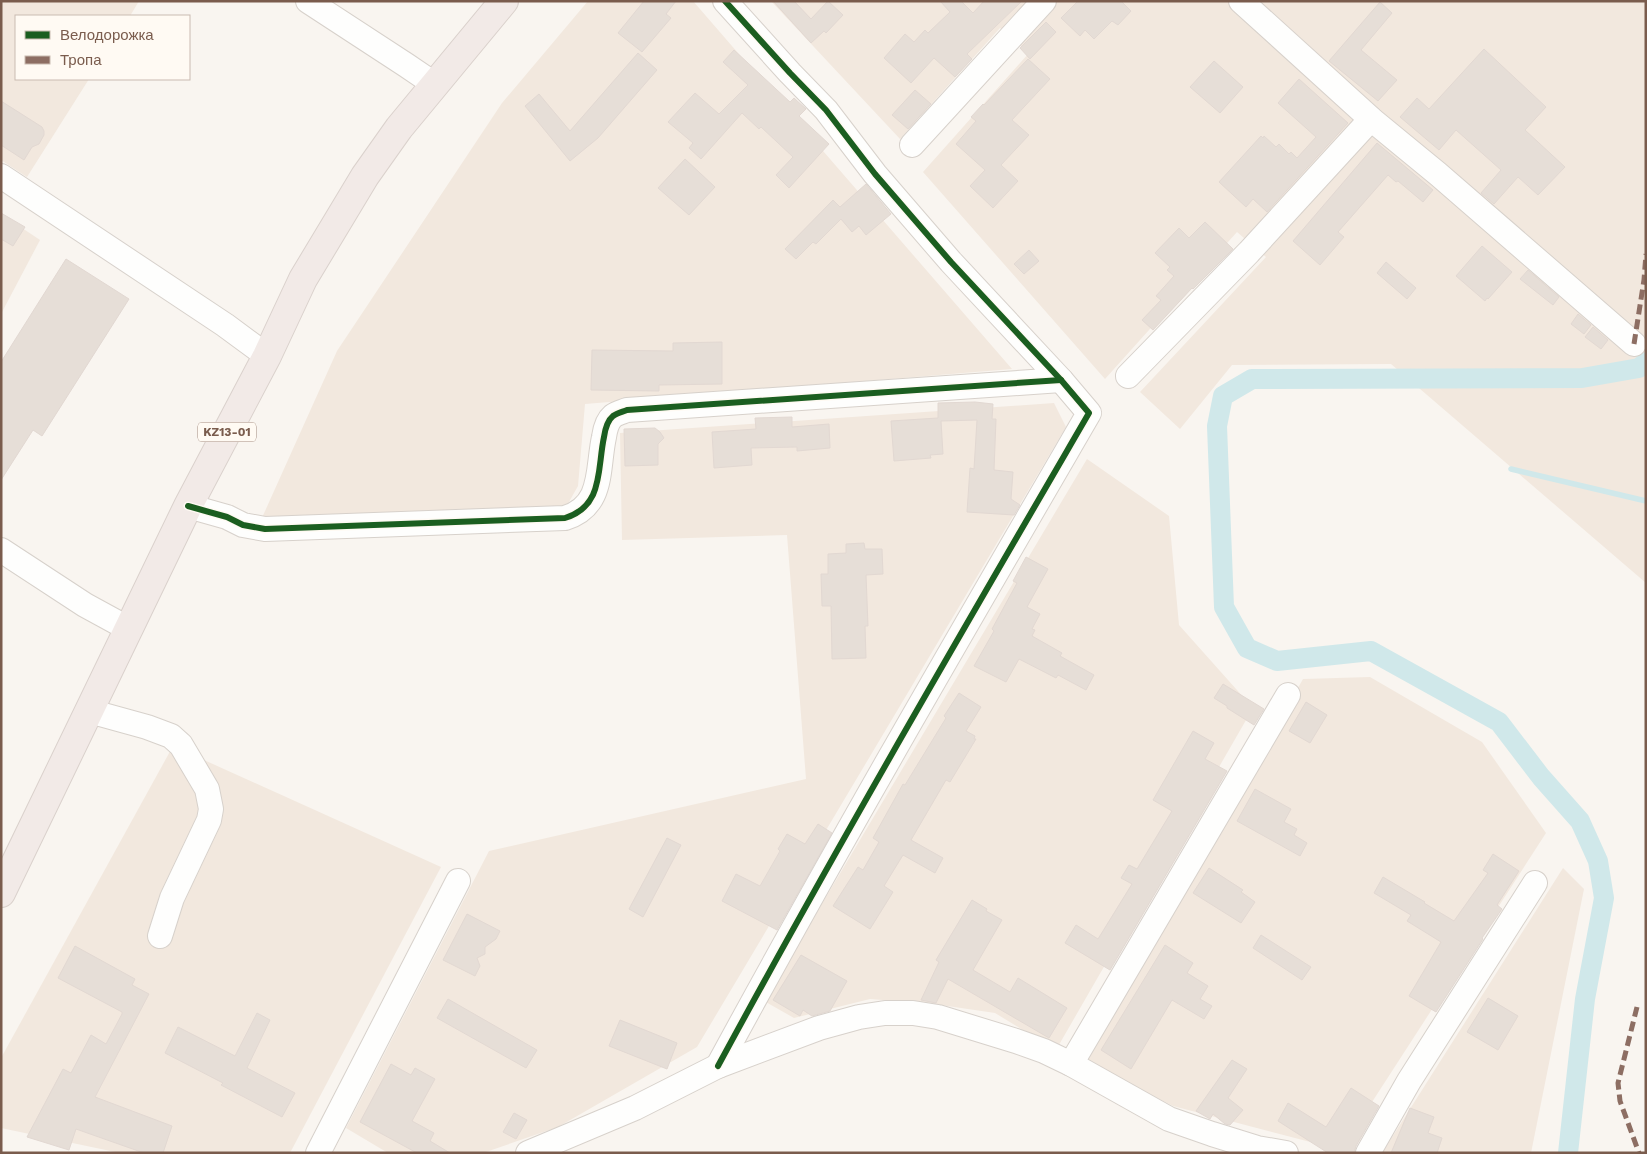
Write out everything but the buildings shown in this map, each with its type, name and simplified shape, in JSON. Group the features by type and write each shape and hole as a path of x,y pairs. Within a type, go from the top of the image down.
{"highway":[{"name":"KZ13-01","path":"1,893 188,506 267,356 303,279 365,176 399,128 504,1"}],"street":[{"path":"308,1 434,84"},
{"path":"718,1066 773,964 870,793 1089,413 1061,380 951,262 875,174 826,110 725,1"},
{"path":"912,145 1044,1"},
{"path":"1241,1 1371,119 1438,174 1634,344"},
{"path":"1128,376 1248,252 1371,119"},
{"path":"1,176 225,324 267,356"},
{"path":"188,506 227,517 243,525 265,529 565,518 582,510 591,501 596,485 606,428 615,415 627,410 1061,380"},
{"path":"1,550 85,605 129,629"},
{"path":"1071,1064 1288,695"},
{"path":"89,711 147,727 171,736 181,745 207,789 210,809 209,820 172,898 160,936"},
{"path":"318,1153 458,880"},
{"path":"1368,1153 1409,1081 1534,883"},
{"path":"528,1153 635,1108 718,1066 819,1028 858,1017 885,1013 938,1017 1016,1041 1044,1051 1071,1064 1170,1118 1257,1148 1286,1153"}],"shaded area":[{"path":"1,1 139,1 131,15 15,15 15,80 88,80 27,177 1,160"},
{"path":"588,1 693,1 1012,369 585,404 578,486 565,509 261,520 337,351 502,103"},
{"path":"771,1 1646,1 1646,583 1391,364 1232,365 1180,429 1140,392 1266,257 1237,232 1105,379 923,172 1029,53 1000,28 900,139"},
{"path":"1,214 40,240 1,314"},
{"path":"1054,403 1066,427 697,1047 558,1127 483,1153 388,1153 346,1128 489,851 806,779 787,535 622,540 620,433"},
{"path":"1087,459 1169,516 1179,625 1253,708 1056,1050 995,1013 934,1004 870,999 794,1018 764,1001"},
{"path":"1370,677 1482,742 1546,833 1341,1150 1173,1106 1086,1062 1303,679"},
{"path":"173,746 441,867 290,1153 120,1153 1,1128 1,1058"},
{"path":"1563,868 1584,889 1531,1153 1382,1153"}],"waterway":[{"path":"1568,1153 1585,999 1604,898 1598,861 1580,821 1541,777 1499,722 1371,651 1277,661 1247,648 1224,607 1217,426 1223,396 1252,379 1582,378 1639,368 1646,362"},
{"path":"1511,469 1646,501"}],"marked path":[{"path":"1634,344 1646,254"},
{"path":"1637,1007 1618,1083 1620,1101 1639,1153"}],"cycle path":[{"path":"718,1066 854,820 1089,413 1061,380 951,262 875,174 826,110 725,1"},
{"path":"188,506 227,517 243,525 265,529 565,518 587,505 593,496 599,474 605,431 609,420 618,413 627,410 1061,380"}]}
